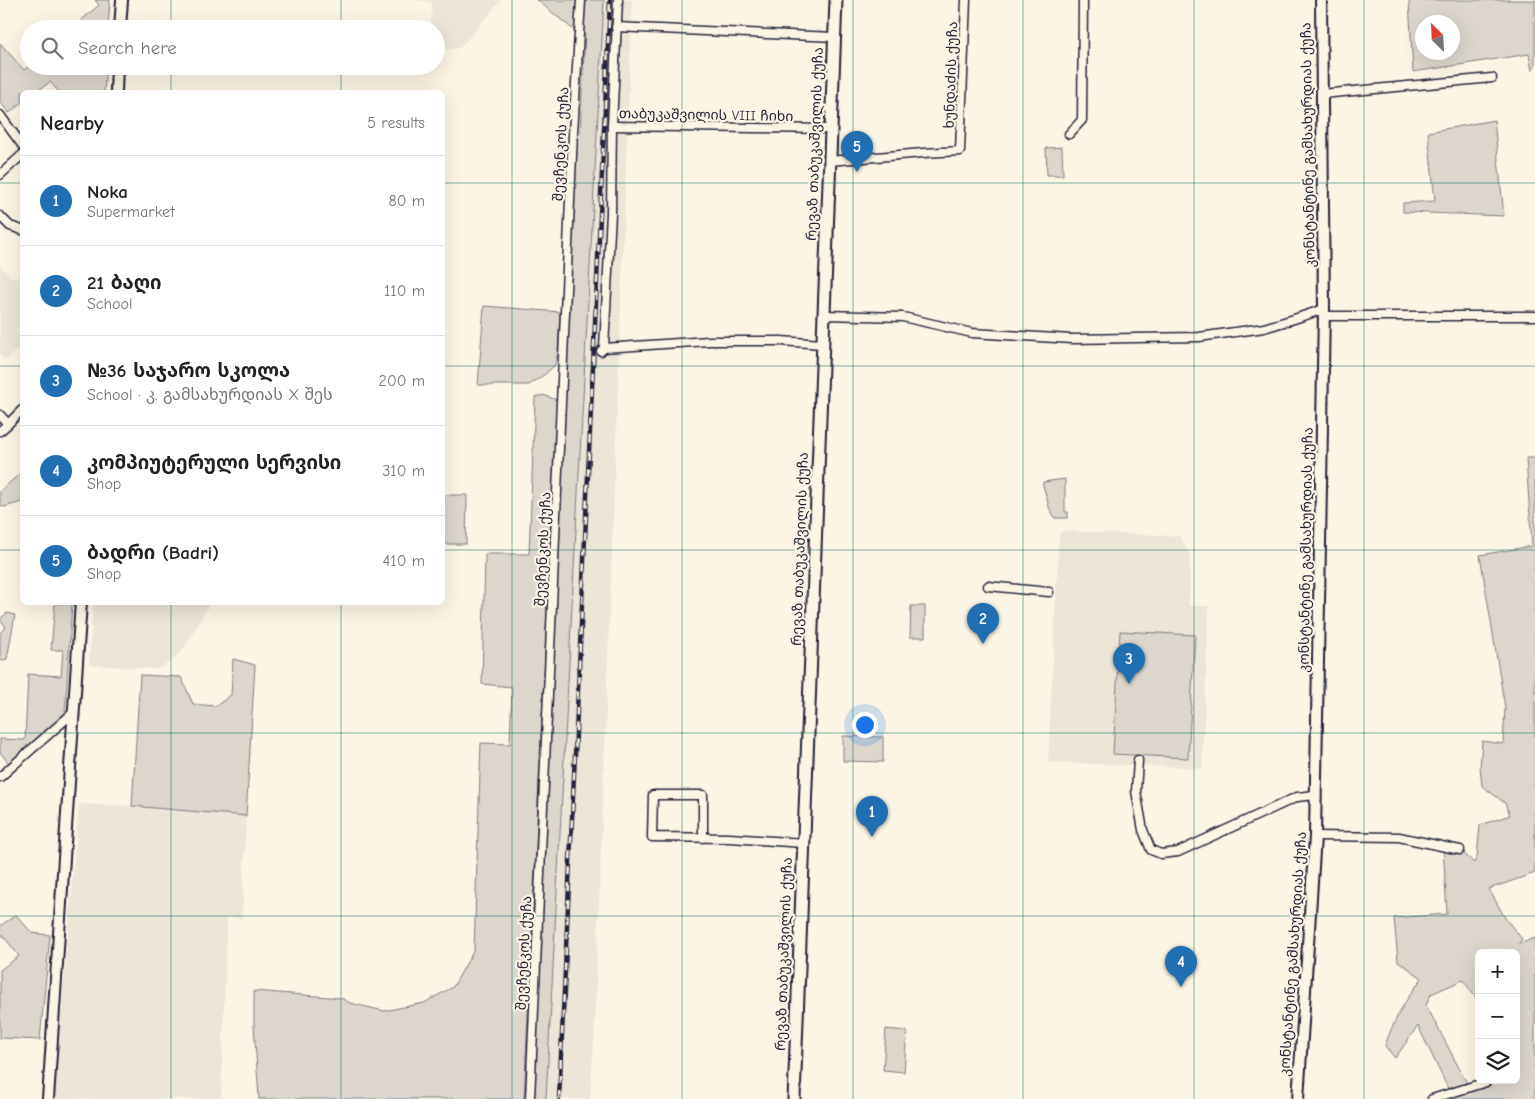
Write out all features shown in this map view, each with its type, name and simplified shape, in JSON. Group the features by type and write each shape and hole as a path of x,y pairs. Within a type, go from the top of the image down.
{"main road":[{"name":"რევაზ თაბუკაშვილის ქუჩა","path":"794,1099 836,0"}],"street":[{"path":"121,20 122,0"},
{"name":"შევჩენკოს ქუჩა","path":"530,1099 572,143 581,0"},
{"path":"618,0 612,126 611,213 603,350 709,341 781,341 822,344"},
{"name":"ხუნდაძის ქუჩა","path":"829,161 960,151 966,0"},
{"path":"1069,134 1082,120 1083,0"},
{"name":"კონსტანტინე გამსახურდიას ქუჩა","path":"1298,1099 1316,795 1324,312 1321,0"},
{"path":"616,27 834,37"},
{"path":"116,90 117,75"},
{"path":"1322,94 1492,78"},
{"path":"0,115 20,142"},
{"name":"თაბუკაშვილის VIII ჩიხი","path":"612,126 830,129"},
{"path":"0,175 20,157"},
{"path":"0,216 10,226 20,229"},
{"path":"823,315 902,317 972,333 1082,339 1199,337 1264,328 1324,312 1535,316"},
{"path":"0,432 20,412"},
{"path":"0,415 8,424"},
{"path":"988,586 1049,592"},
{"path":"48,1099 81,605"},
{"path":"0,777 74,712"},
{"path":"1138,760 1136,791 1143,830 1151,850 1162,854 1178,852 1296,797 1316,795"},
{"path":"702,838 703,795 653,795 652,837 702,838 730,838 803,843"},
{"path":"1315,836 1399,837 1460,850"},
{"path":"1432,1099 1480,1084"}],"shaded area":[{"path":"95,0 110,0 109,20 82,20 99,5"},
{"path":"405,0 501,0 460,48 445,49 445,20 431,20 432,2"},
{"path":"537,0 604,0 546,1099 530,1099 573,133 580,133 585,34 575,31"},
{"path":"604,0 632,0 594,1040 590,1099 546,1099"},
{"path":"1409,0 1535,0 1535,67 1532,71 1529,54 1413,72"},
{"path":"0,43 20,66 20,75 105,75 104,90 57,90 50,82 39,90 20,90 20,105 9,113 0,102"},
{"path":"1494,120 1504,216 1403,212 1403,203 1435,201 1428,132"},
{"path":"1062,147 1063,175 1047,175 1046,148"},
{"path":"0,265 11,277 20,277 20,336 19,348 5,361 0,355"},
{"path":"484,306 560,312 558,351 555,365 529,385 478,385"},
{"path":"543,395 557,400 524,1099 259,1099 254,1025 254,991 341,998 350,1003 384,1011 424,1003 453,987 474,950 481,743 510,744 512,687 482,684 485,554 529,554 535,397"},
{"path":"1526,458 1535,458 1535,873 1489,889 1505,918 1522,939 1519,944 1535,938 1535,1099 1453,1099 1418,1026 1395,1058 1385,1046 1400,1010 1422,978 1398,961 1394,918 1447,914 1443,846 1460,850 1474,863 1477,857 1480,825 1510,815 1505,803 1482,786 1480,767 1482,741 1503,744 1505,708 1480,555 1532,546"},
{"path":"20,474 20,503 4,507 0,505 0,491"},
{"path":"1065,479 1065,512 1068,512 1068,518 1055,518 1049,507 1043,482"},
{"path":"445,495 467,495 466,544 445,544"},
{"path":"1063,531 1179,536 1190,554 1189,606 1209,606 1202,768 1048,762 1059,537"},
{"path":"55,605 72,605 65,713 9,764 0,752 0,739 25,740 28,674 61,676 63,650 51,650"},
{"path":"93,605 209,605 185,647 173,660 157,669 89,665"},
{"path":"911,606 925,606 925,637 910,637"},
{"path":"7,613 15,615 7,659 0,661 0,633 6,627 0,619"},
{"path":"1120,631 1195,635 1188,758 1113,754"},
{"path":"233,659 255,665 246,816 132,806 140,675 181,677 193,704 216,706 231,695"},
{"path":"843,736 883,737 883,762 843,761"},
{"path":"79,804 132,806 246,816 242,919 227,917 221,1099 54,1099"},
{"path":"16,915 32,933 50,935 40,1040 0,1038 0,970 19,956 0,932 0,926"},
{"path":"886,1029 907,1031 904,1072 883,1070"}],"railway":[{"path":"559,1099 610,0"}],"place":[{"name":"ბადრი (Badri)","path":"857,172"},
{"name":"21 ბაღი","path":"983,644"},
{"name":"№36 საჯარო სკოლა","path":"1129,684"},
{"name":"Noka","path":"872,837"},
{"name":"კომპიუტერული სერვისი","path":"1181,987"}]}
